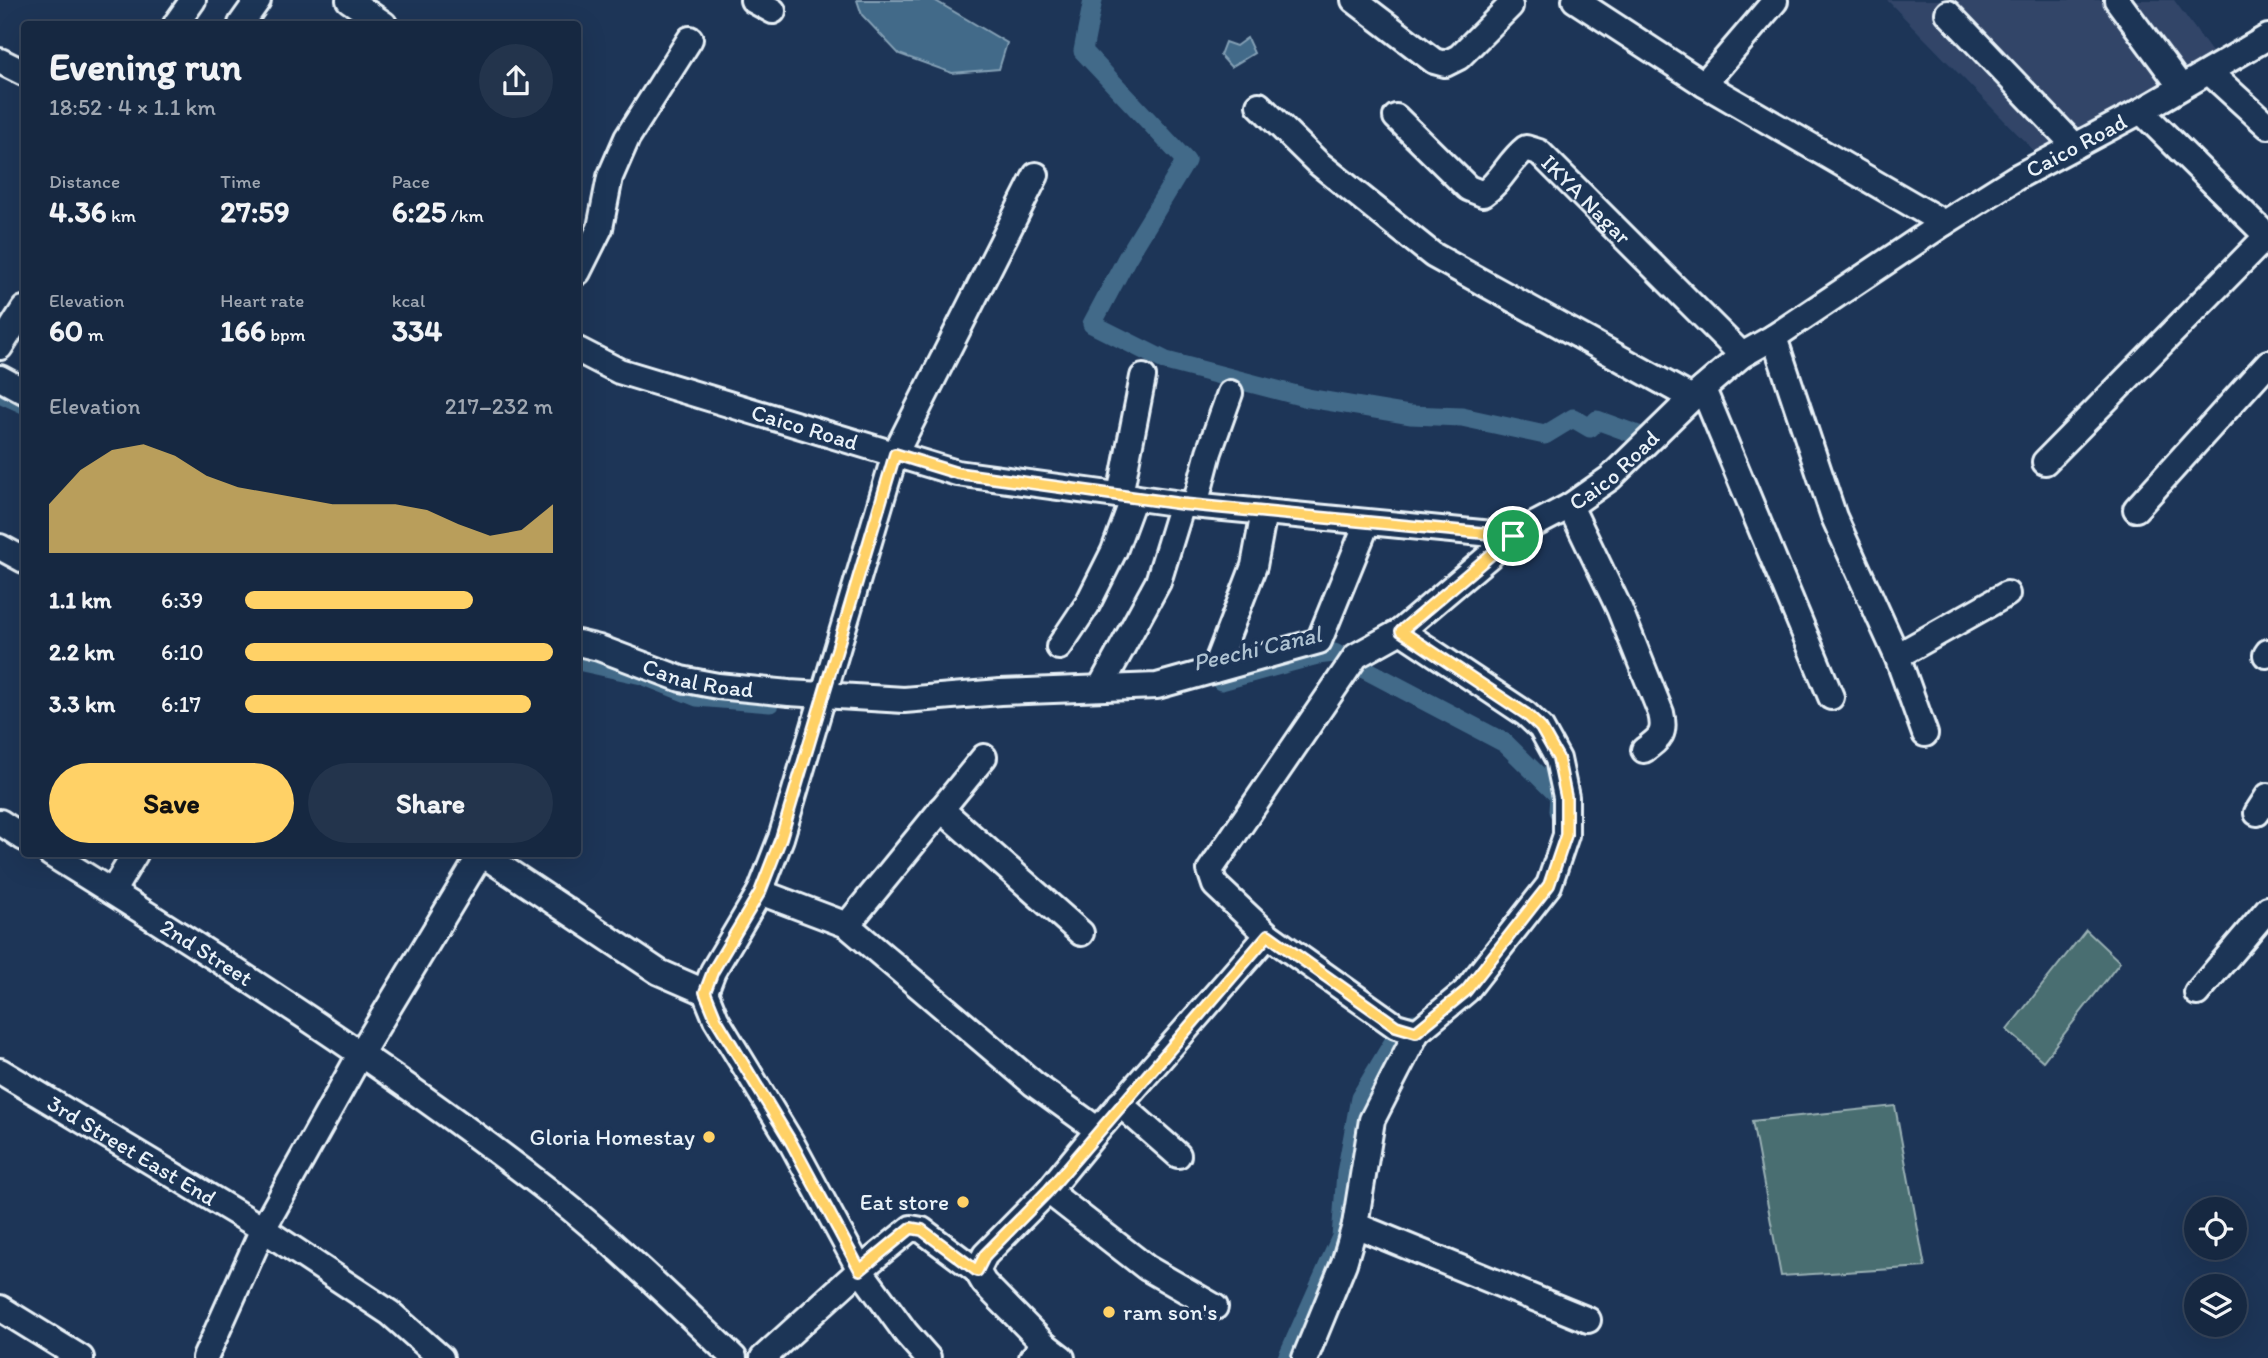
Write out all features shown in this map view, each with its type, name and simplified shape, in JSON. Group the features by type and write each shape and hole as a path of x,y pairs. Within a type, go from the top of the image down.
{"street":[{"path":"178,21 193,0"},
{"path":"244,21 258,0"},
{"path":"349,0 380,21"},
{"path":"1354,0 1434,61 1445,64 1459,57 1511,2"},
{"path":"1575,0 1704,84 1944,223"},
{"path":"2117,0 2181,88"},
{"path":"1704,84 1775,1"},
{"path":"1948,13 2076,146"},
{"name":"Caico Road","path":"581,352 619,371 957,473 1189,505 1513,536 1570,506 1610,478 1698,393 1742,355 1774,337 2017,177 2181,88 2268,37"},
{"path":"581,266 600,228 610,177 627,138 690,39"},
{"path":"0,61 21,72"},
{"path":"2208,72 2268,127"},
{"path":"1259,105 1317,162 1433,255 1698,393 1830,697"},
{"path":"2045,462 2267,236 2141,110"},
{"name":"IKYA Nagar","path":"1396,117 1468,188 1477,193 1483,194 1492,188 1526,148 1539,152 1742,355"},
{"path":"928,1358 906,1333 860,1270 791,1142 716,1019 705,992 713,971 760,892 781,838 895,454 1036,176"},
{"path":"0,347 21,314"},
{"path":"1774,337 1834,517 1897,656 1925,734"},
{"path":"2136,509 2268,363"},
{"path":"1059,647 1087,605 1114,551 1127,496 1143,377"},
{"path":"0,378 21,389"},
{"path":"1100,688 1158,582 1230,393"},
{"path":"1570,506 1619,608 1661,713 1664,726 1659,738 1644,750"},
{"path":"1214,670 1254,566 1264,512"},
{"path":"1353,660 1339,643 1319,641 1367,523"},
{"path":"1406,1029 1268,935 1215,885 1210,870 1353,660 1401,631 1513,536"},
{"path":"0,547 21,558"},
{"path":"1897,656 2007,594"},
{"path":"1306,1358 1345,1263 1355,1225 1372,1120 1406,1029 1466,991 1549,885 1566,835 1566,797 1558,758 1541,728 1526,714 1401,631"},
{"name":"Canal Road","path":"581,644 681,678 820,705 1000,692 1157,686 1319,641"},
{"path":"847,925 984,757"},
{"path":"941,809 1081,933"},
{"path":"0,822 21,836"},
{"name":"2nd Street","path":"56,857 361,1053 555,1196 641,1270 733,1358"},
{"path":"112,892 133,857"},
{"path":"205,1358 263,1229 361,1053 479,857"},
{"path":"486,857 659,972 705,992"},
{"path":"760,892 847,925 1034,1084 1098,1130"},
{"path":"2197,993 2268,909"},
{"path":"977,1271 985,1255 1048,1191 1268,935"},
{"name":"3rd Street East End","path":"0,1071 263,1229 390,1313 441,1358"},
{"path":"1121,1104 1178,1155"},
{"path":"1048,1191 1147,1268 1215,1307"},
{"path":"1355,1225 1588,1320"},
{"path":"763,1358 860,1270 911,1228 922,1230 977,1271 984,1283 1047,1354"},
{"path":"0,1308 81,1358"}],"shaded area":[{"path":"857,0 934,0 1007,43 999,69 952,73 899,54 862,15"},
{"path":"1887,0 2174,0 2217,59 2034,151"},
{"path":"1247,38 1254,53 1231,67 1220,55 1225,42 1236,46"}],"green space":[{"path":"2086,930 2120,962 2043,1061 2007,1030"},
{"path":"1895,1106 1925,1267 1781,1276 1752,1121"}],"waterway":[{"path":"1093,0 1083,51 1186,161 1127,258 1092,324 1166,361 1308,398 1410,415 1462,417 1545,435 1573,418 1590,428 1597,420 1638,435"},
{"name":"Peechi Canal","path":"0,393 21,403"},
{"name":"Peechi Canal","path":"1221,681 1317,655 1334,653 1505,743 1559,796 1558,811"},
{"name":"Peechi Canal","path":"581,662 642,675 697,697 770,703"},
{"name":"Peechi Canal","path":"1287,1358 1341,1237 1346,1173 1360,1098 1394,1041 1414,1023"}],"place":[{"name":"Gloria Homestay","path":"709,1137"},
{"name":"Eat store","path":"963,1202"},
{"name":"ram son's","path":"1109,1312"}],"route":[{"path":"895,454 957,473 1182,504 1513,536 1401,631 1526,714 1541,728 1558,758 1566,797 1566,835 1549,885 1519,927 1466,991 1416,1032 1396,1026 1268,935 1048,1191 985,1255 977,1271 922,1230 911,1228 860,1270 791,1142 716,1019 705,992 713,971 760,892 781,838 895,454"}]}
